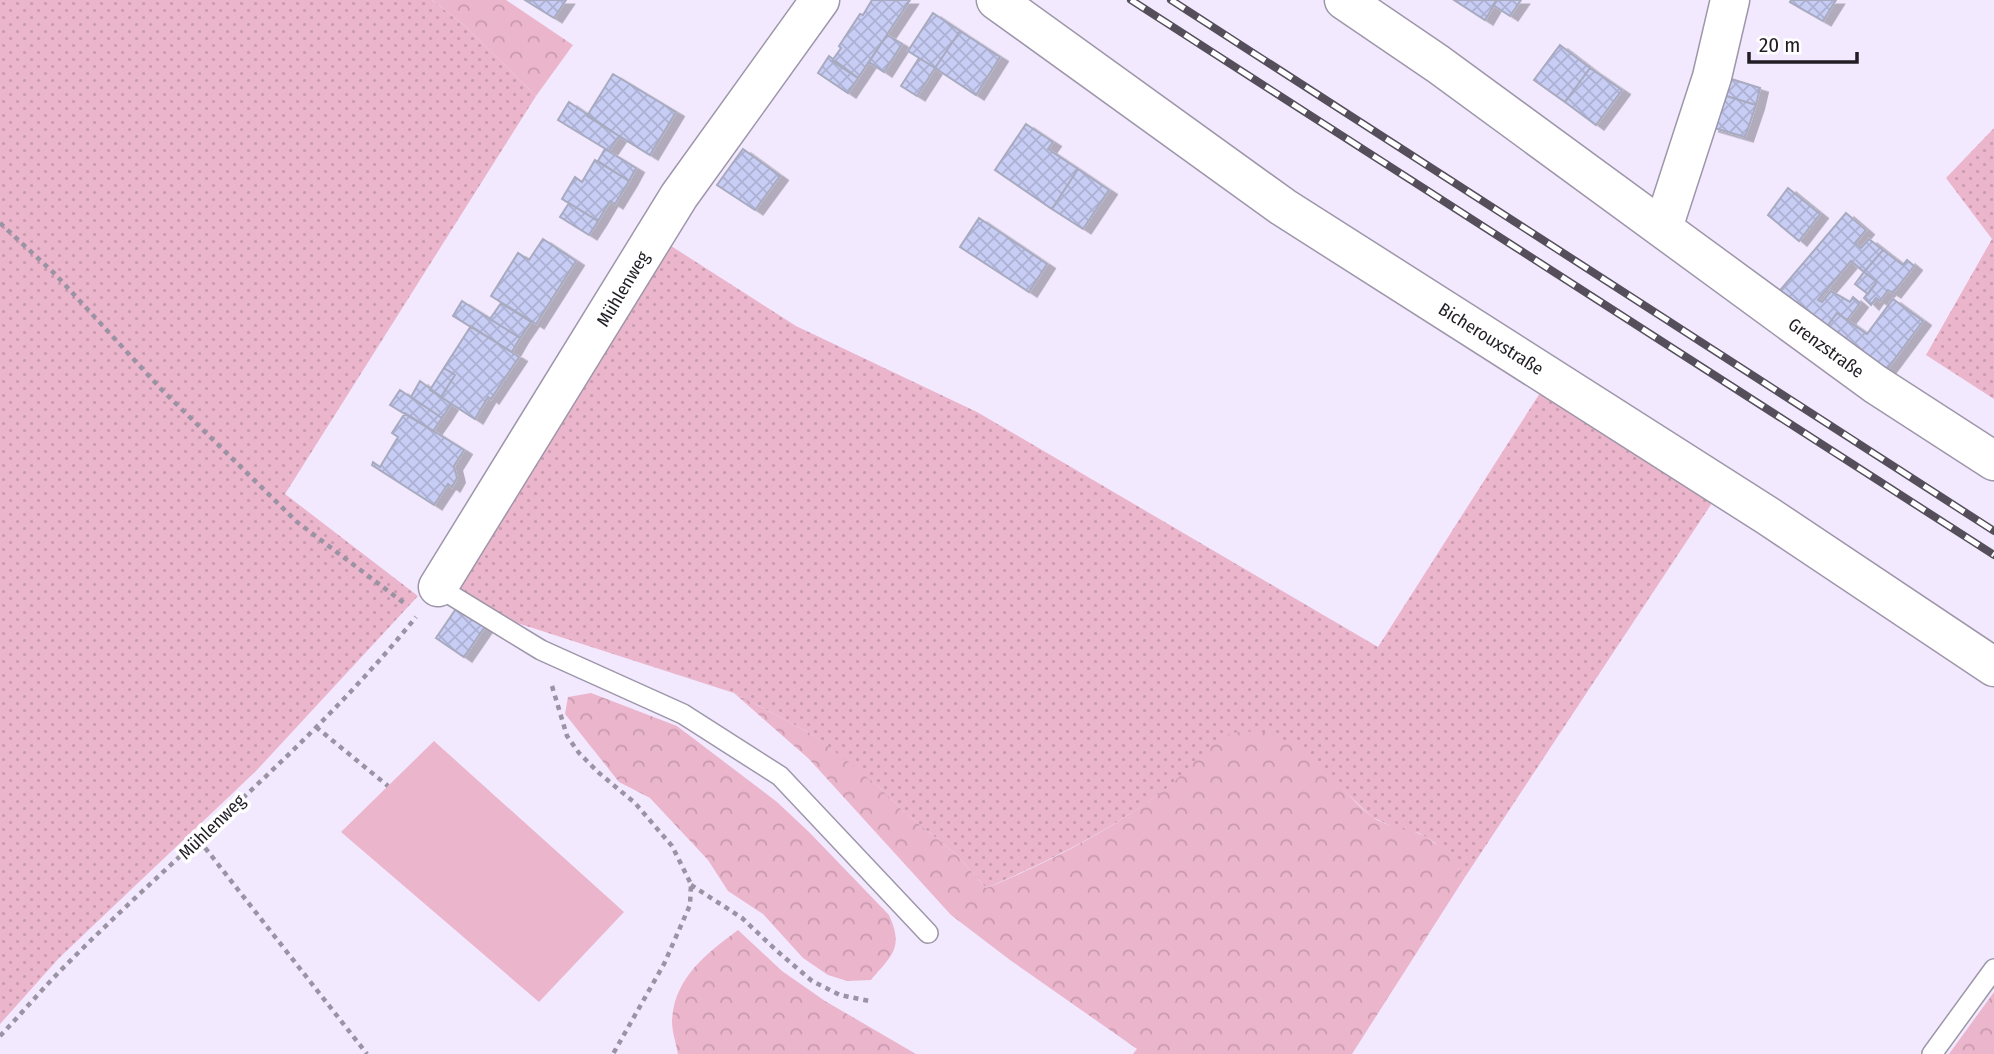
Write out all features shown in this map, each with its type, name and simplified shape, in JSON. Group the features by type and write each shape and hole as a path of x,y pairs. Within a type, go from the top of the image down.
{"street":[{"name":"Mühlenweg","path":"421,602 680,196 820,0"},
{"name":"Bicherouxstraße","path":"996,0 1283,207 1768,516 1994,667"},
{"name":"Grenzstraße","path":"1344,0 1438,64 1875,384 1994,461"},
{"path":"1663,228 1712,77 1730,0"}],"lane":[{"path":"421,602 541,650 683,714 780,776 928,933"},
{"path":"1932,1054 1994,969"}],"path":[{"path":"0,223 55,274 162,390 297,522 421,602"},
{"name":"Mühlenweg","path":"0,1036 65,965 316,727 388,651 421,602"},
{"path":"541,650 567,736 599,774 635,803 672,846 691,884 690,905 664,964 612,1054"},
{"path":"316,727 388,786"},
{"path":"199,840 367,1054"},
{"path":"691,884 742,918 812,981 840,995 869,1001"}],"green space":[{"path":"0,0 432,0 464,25 536,96 285,494 418,596 256,771 59,958 0,1024"},
{"path":"432,0 506,0 573,45 536,96 464,25"},
{"path":"1994,128 1994,399 1926,355 1992,239 1946,178"},
{"path":"668,244 796,326 977,412 1378,647 1540,393 1714,500 1465,877 1434,842 1419,833 1395,828 1372,817 1301,750 1223,737 1170,786 1141,807 1055,856 986,888 958,856 903,811 879,787 810,733 734,693 511,621 454,585"},
{"path":"591,693 677,726 777,802 810,833 889,915 895,936 894,950 871,980 847,981 828,975 803,958 763,914 728,891 708,860 650,798 619,782 565,714 568,697"},
{"path":"734,693 810,733 846,760 958,856 986,888 1055,857 1099,833 1163,791 1221,738 1234,733 1249,732 1278,737 1304,752 1371,816 1427,838 1445,853 1465,877 1352,1054 1133,1054 1137,1049 951,915 809,759"},
{"path":"434,741 624,912 539,1002 341,832"},
{"path":"738,930 782,971 825,1001 916,1054 678,1054 672,1021 679,992 694,968"},
{"path":"1994,992 1994,1054 1949,1054"}],"building":[{"path":"525,0 566,0 554,18"},
{"path":"872,0 910,0 858,78 832,61 841,48 839,46"},
{"path":"1454,0 1497,0 1485,20"},
{"path":"1497,0 1521,0 1510,16 1493,5"},
{"path":"1836,0 1823,21 1790,2"},
{"path":"933,13 960,31 935,68 908,51"},
{"path":"960,31 1000,57 976,95 935,68"},
{"path":"887,35 902,44 884,72 869,62"},
{"path":"1560,45 1590,68 1565,102 1534,80"},
{"path":"829,56 858,78 848,93 818,73"},
{"path":"919,58 935,68 917,96 901,86"},
{"path":"1590,68 1622,90 1596,125 1565,102"},
{"path":"613,74 676,112 650,155 587,116"},
{"path":"1725,77 1760,88 1756,105 1720,94"},
{"path":"1720,94 1756,105 1745,137 1711,127"},
{"path":"569,102 619,136 609,151 558,120"},
{"path":"1026,124 1053,142 1048,149 1078,169 1052,209 995,170"},
{"path":"605,149 636,168 629,181 598,161"},
{"path":"743,149 780,176 755,210 717,185"},
{"path":"595,160 629,181 615,204 610,201 598,221 562,199 575,177 582,182"},
{"path":"1078,169 1109,190 1083,229 1052,209"},
{"path":"1788,188 1820,214 1799,241 1768,215"},
{"path":"569,203 598,221 589,235 560,217"},
{"path":"1846,213 1866,230 1855,243 1861,248 1869,239 1883,250 1864,272 1851,261 1818,300 1822,302 1831,291 1850,302 1853,297 1860,303 1847,320 1837,313 1823,332 1777,294"},
{"path":"979,218 1047,264 1029,292 960,247"},
{"path":"543,239 576,261 536,324 491,296 518,253 529,260"},
{"path":"1883,250 1903,265 1907,260 1914,266 1893,293 1888,290 1880,301 1876,298 1871,305 1864,298 1877,282 1864,272"},
{"path":"1864,272 1877,282 1868,294 1855,284"},
{"path":"1893,299 1923,321 1882,376 1823,332 1837,313 1867,334"},
{"path":"462,301 520,338 512,352 453,316"},
{"path":"501,303 531,322 520,338 490,319"},
{"path":"471,326 519,357 491,399 488,397 475,419 441,397 455,375 444,368"},
{"path":"444,368 455,375 441,397 430,390"},
{"path":"420,381 451,404 442,418 411,397"},
{"path":"400,390 442,418 433,431 390,405"},
{"path":"405,413 464,450 454,466 457,478 452,487 448,484 434,505 372,465 373,462 380,467 398,437 392,433"},
{"path":"458,606 486,625 464,657 436,638"}],"railway":[{"path":"1131,0 1994,555"},
{"path":"1171,0 1994,531"}]}
